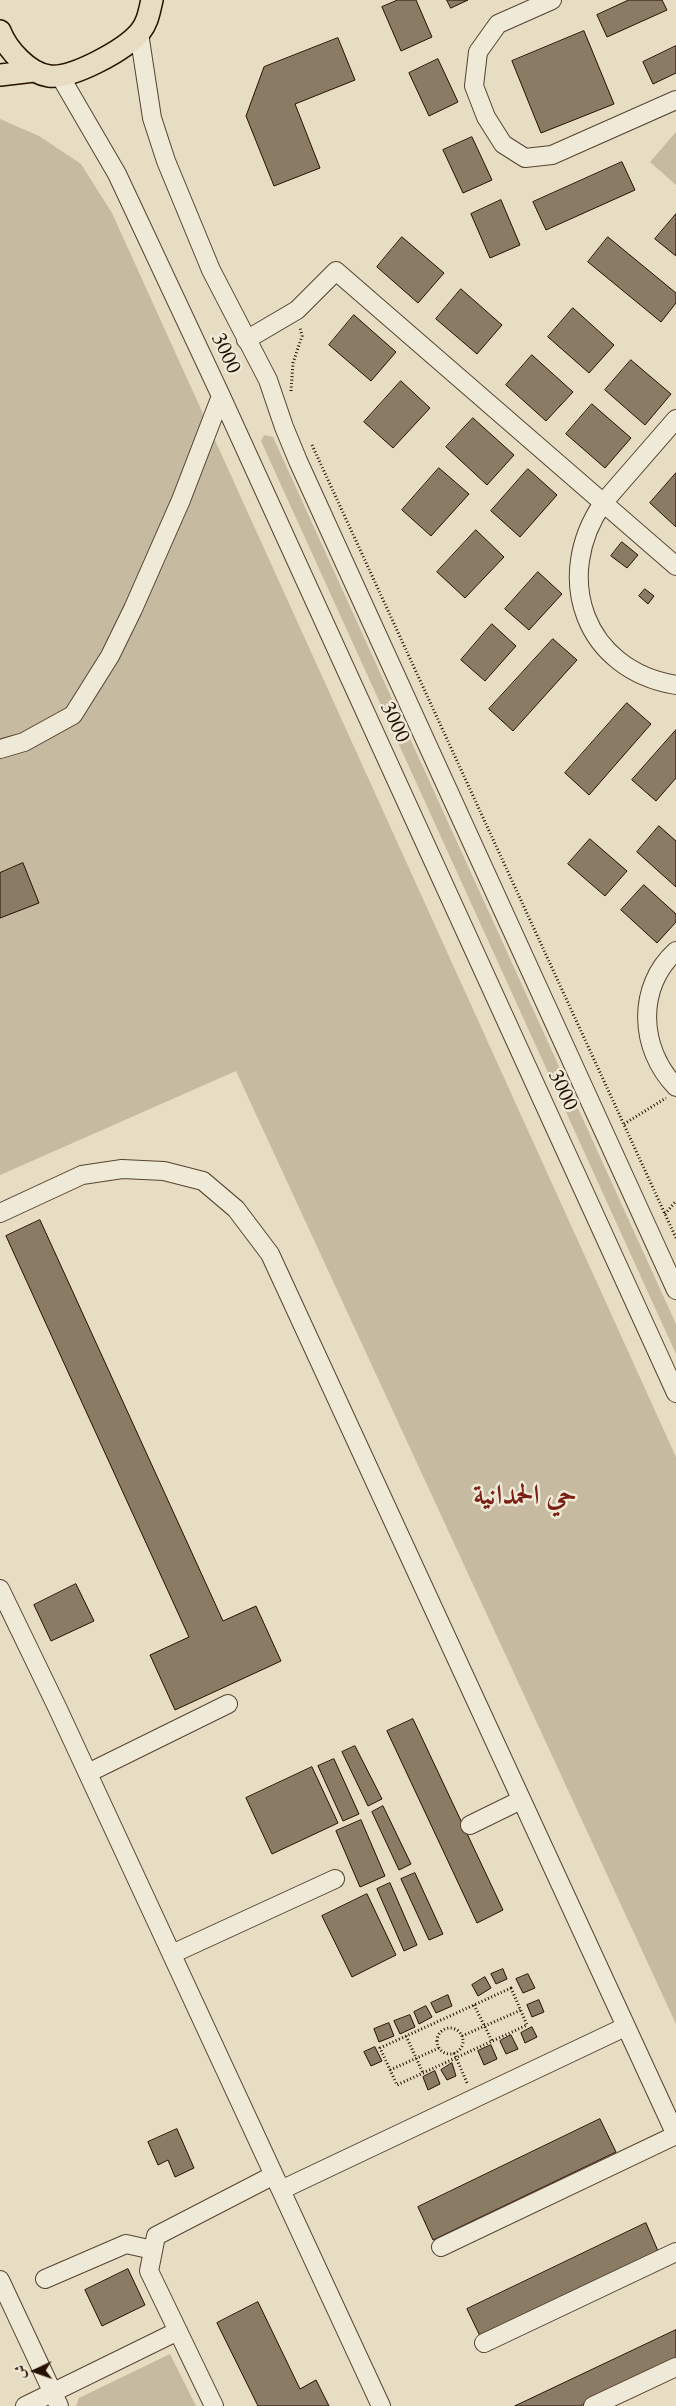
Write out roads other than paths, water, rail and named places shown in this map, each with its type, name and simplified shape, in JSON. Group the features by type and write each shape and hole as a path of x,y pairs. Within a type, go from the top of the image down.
{"main road":[{"path":"0,30 14,53 34,71 48,76 60,76 83,68 115,52 146,18 169,0"},
{"path":"0,75 34,71"}],"street":[{"path":"552,0 498,24 478,52 474,86 486,117 502,144 525,158 552,156 676,100"},
{"name":"3000","path":"146,18 152,118 166,161 211,270 268,380 298,461 676,1290"},
{"name":"3000","path":"60,76 117,174 222,396 676,1393"},
{"path":"246,340 297,310 336,271 676,566"},
{"path":"0,749 24,742 73,716 110,656 133,609 181,500 222,396"},
{"path":"676,419 603,503 586,533 580,558 578,584 587,617 595,633 617,659 646,678 676,686"},
{"path":"672,1091 653,1053 647,1024 650,994 655,980 676,951"},
{"path":"0,1213 82,1175 122,1169 164,1171 203,1181 236,1209 270,1254 676,2135 441,2248"},
{"path":"1,1594 88,1773 381,2406"},
{"path":"88,1773 228,1704"},
{"path":"470,1825 521,1800"},
{"path":"172,1954 335,1879"},
{"path":"214,2406 149,2271 156,2236 474,2098 625,2027"},
{"path":"45,2279 126,2244 154,2250"},
{"path":"484,2342 676,2252"},
{"path":"0,2280 56,2399"},
{"path":"25,2406 56,2399 178,2331"},
{"path":"594,2406 676,2367"}],"district":[{"name":"حي الحمدانية","path":"525,1496"}]}
